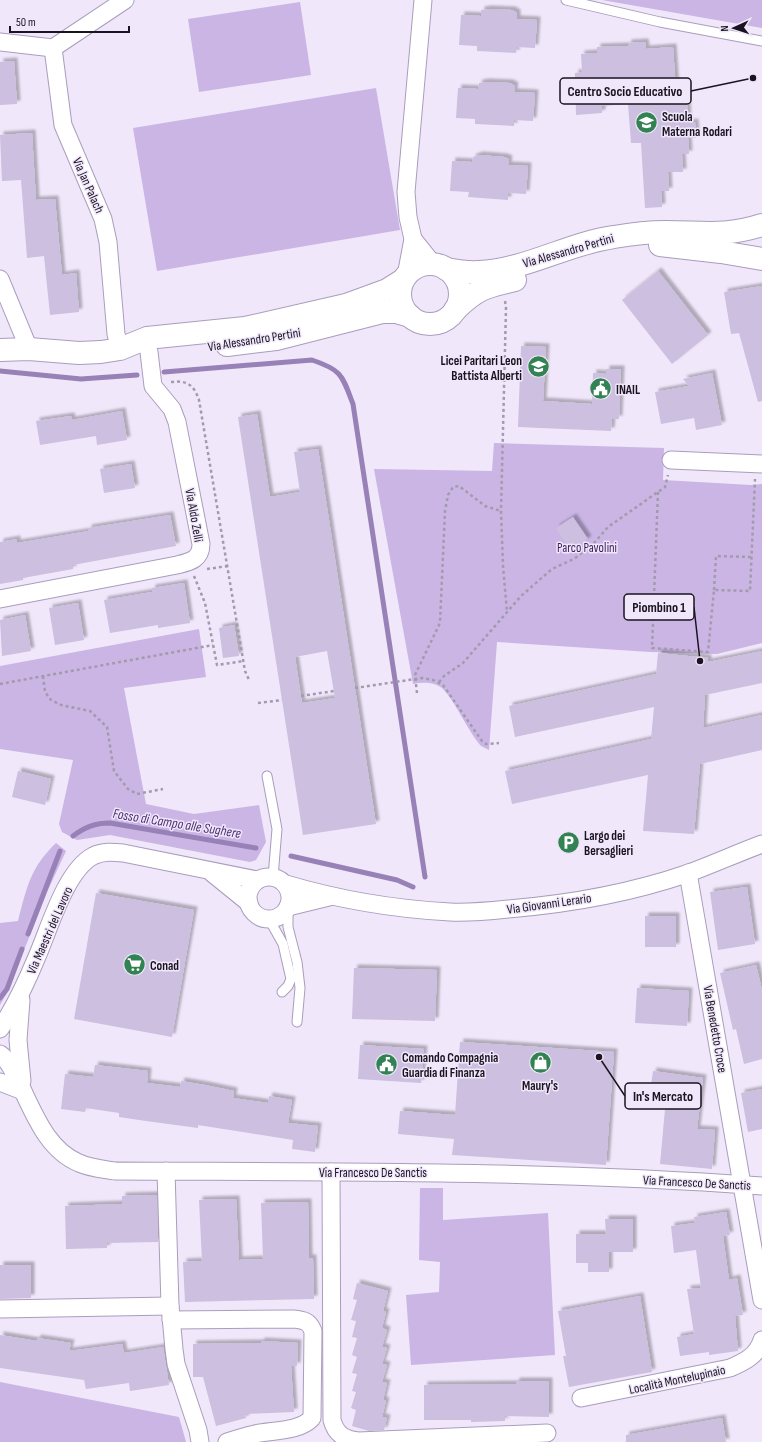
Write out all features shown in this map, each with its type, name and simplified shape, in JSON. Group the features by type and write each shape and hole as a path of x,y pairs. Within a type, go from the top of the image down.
{"street":[{"path":"0,42 54,48 125,0"},
{"path":"413,238 439,267 454,276 458,285 459,301 455,310 442,322 431,324 419,322 404,310 400,295 413,238 408,217 406,192 423,0"},
{"name":"Via Jan Palach","path":"54,48 63,125 103,219 108,242 116,334 120,349"},
{"path":"762,227 758,243 762,253"},
{"name":"Via Alessandro Pertini","path":"439,267 472,272 492,271 612,237 659,232 719,234 762,227"},
{"name":"Via Alessandro Pertini","path":"455,310 473,293 610,249 632,246 665,245 762,259"},
{"path":"405,278 418,267 439,267"},
{"name":"Via Alessandro Pertini","path":"120,349 147,338 245,328 339,307 387,290 405,278"},
{"path":"0,279 29,349"},
{"name":"Via Alessandro Pertini","path":"0,350 29,349 79,353 120,349 149,352 276,338 390,311 410,316"},
{"name":"Via Alessandro Pertini","path":"0,340 29,349"},
{"path":"149,352 153,386"},
{"name":"Via Aldo Zelli","path":"0,599 177,565 191,561 199,554 201,544 177,422 172,409 153,386"},
{"path":"671,460 759,464"},
{"name":"Via Giovanni Lerario","path":"272,880 329,896 418,910 452,912 486,911 542,906 614,894 688,873 762,844"},
{"name":"Via Maestri del Lavoro","path":"0,1029 23,989 66,887 82,866 93,856 112,852 123,853 211,872 272,880"},
{"name":"Via Maestri del Lavoro","path":"211,872 249,903 259,916 269,919"},
{"name":"Via Benedetto Croce","path":"688,873 743,1184"},
{"path":"249,903 249,891 272,880 290,892 291,900 288,907 280,916 269,919"},
{"name":"Via Giovanni Lerario","path":"288,907 329,896"},
{"name":"Via Francesco De Sanctis","path":"23,989 18,1040 23,1091"},
{"name":"Via Francesco De Sanctis","path":"0,1054 8,1064 44,1133 53,1145 70,1159 92,1167 115,1171 533,1175 762,1186"},
{"name":"Via Francesco De Sanctis","path":"0,1070 23,1091"},
{"path":"0,1082 23,1091"},
{"path":"166,1171 171,1313 176,1364 198,1430 200,1442"},
{"path":"331,1172 332,1420 334,1427 339,1434 347,1440 359,1441 547,1433"},
{"path":"743,1184 762,1300"},
{"path":"0,1309 171,1313 293,1319 304,1320 310,1323 313,1331 312,1418 306,1424 254,1434 227,1442"},
{"name":"Località Montelupinaio","path":"581,1398 730,1368 754,1355 762,1340"}],"lane":[{"path":"566,0 660,22 762,41"},
{"path":"267,776 277,829 272,880"},
{"path":"288,907 288,927 297,962 300,988 297,1022"},
{"path":"269,919 283,944 291,979 288,986 282,992"}],"path":[{"path":"502,283 506,308 501,511 503,566 507,612"},
{"path":"153,386 184,381 192,385 196,392 204,424 244,661 249,680"},
{"path":"439,682 444,676 463,663 521,596 552,569 574,559 594,543 608,527 665,486 671,460"},
{"path":"714,590 750,591 759,464"},
{"path":"417,693 414,679 419,665 436,634 440,623 443,531 448,495 453,487 459,486 485,506 501,511"},
{"path":"658,492 652,648 708,652 716,556 752,557"},
{"path":"200,570 228,566"},
{"path":"193,572 205,603 217,665 244,661"},
{"path":"0,684 214,645"},
{"path":"42,676 45,692 51,700 61,705 90,712 106,727 114,771 128,789 137,794 163,789"},
{"path":"355,688 414,679 428,679 439,682 443,685 482,741 486,744 499,744"},
{"path":"301,696 334,691"},
{"path":"258,703 282,700"}],"green space":[{"path":"602,0 762,0 762,28"},
{"path":"300,2 311,75 199,92 188,19"},
{"path":"376,88 400,230 157,271 133,128"},
{"name":"Parco Pavolini","path":"494,443 664,448 663,480 751,485 762,484 762,643 717,654 650,652 497,642 489,750 481,746 448,694 443,689 429,683 413,684 374,469 492,471"},
{"path":"199,629 206,677 124,688 146,804 194,814 259,805 266,842 256,860 250,862 110,835 77,840 62,832 59,824 73,760 0,749 0,666"},
{"path":"56,843 66,851 48,890 7,993 0,1005 0,923 18,921 27,888 35,870 47,852"},
{"path":"420,1188 443,1188 443,1220 548,1213 555,1355 411,1365 406,1295 439,1292 440,1262 419,1260"},
{"path":"0,1382 179,1417 186,1442 0,1442"}],"building":[{"path":"481,10 512,10 517,13 517,19 537,20 535,48 517,47 516,53 477,51 477,46 459,45 461,15 481,16"},
{"path":"645,42 646,49 673,47 677,104 687,103 688,123 695,122 696,138 688,138 689,154 682,154 683,172 668,172 669,191 661,191 662,207 645,208 641,143 631,143 628,104 602,106 602,113 576,115 575,73 582,72 581,54 597,53 597,47 628,46 628,43"},
{"path":"14,61 17,104 0,105 0,62"},
{"path":"479,83 510,83 515,86 514,92 535,93 533,121 514,120 514,126 475,124 475,119 456,118 458,88 478,89"},
{"path":"32,133 36,200 55,199 62,275 76,273 79,312 50,315 44,256 27,258 21,180 2,181 0,135"},
{"path":"480,155 504,157 509,159 508,165 528,166 526,194 508,193 508,200 468,197 469,192 450,191 452,161 472,162 473,157"},
{"path":"658,271 708,335 672,364 622,300"},
{"path":"762,286 762,401 758,402 739,333 731,334 724,292"},
{"path":"521,346 546,347 543,401 592,404 593,373 606,374 606,369 621,369 619,419 612,419 611,431 518,427"},
{"path":"712,373 722,425 696,430 694,418 661,424 655,392 689,386 683,379"},
{"path":"122,411 127,440 97,445 96,436 40,445 36,421 71,416 72,420"},
{"path":"257,414 270,497 300,492 294,452 318,449 376,824 303,835 238,417","holes":["327,651 335,698 302,703 295,657"]},
{"path":"131,464 135,488 104,493 100,469"},
{"path":"170,515 176,546 73,565 73,569 23,578 23,580 0,584 0,542 17,539 17,543 89,531 88,528"},
{"path":"573,517 588,539 571,551 556,528"},
{"path":"184,583 190,623 158,628 158,625 110,633 104,600 152,592 152,588"},
{"path":"78,603 84,640 55,645 49,608"},
{"path":"25,615 31,651 2,656 0,620"},
{"path":"234,625 239,656 223,658 219,628"},
{"path":"762,651 762,683 705,695 703,728 762,715 762,750 700,764 694,834 643,831 648,775 512,804 505,771 651,739 654,707 515,737 509,706 656,674 658,653 708,658 708,662"},
{"path":"18,771 51,779 45,805 12,797"},
{"path":"747,887 755,944 718,950 710,892"},
{"name":"Conad","path":"96,893 194,910 172,1037 74,1019"},
{"path":"645,916 676,916 676,947 645,947"},
{"path":"756,965 762,990 762,1059 744,1064 736,1029 733,1030 720,973"},
{"path":"354,968 437,970 435,1021 352,1019"},
{"path":"637,988 689,991 687,1026 635,1023"},
{"path":"460,1042 614,1052 606,1165 452,1155 454,1139 398,1134 400,1111 455,1115"},
{"path":"360,1045 424,1049 421,1083 358,1079"},
{"path":"95,1065 148,1071 147,1083 180,1087 181,1081 234,1091 233,1098 268,1103 269,1096 292,1100 288,1123 318,1126 315,1152 292,1149 293,1140 198,1125 198,1128 119,1117 119,1113 86,1108 85,1112 61,1109 65,1074 93,1077"},
{"path":"653,1071 703,1078 697,1129 715,1130 712,1169 660,1164 665,1109 648,1107"},
{"path":"762,1089 762,1129 748,1132 741,1093"},
{"path":"157,1195 158,1242 107,1243 107,1248 66,1249 65,1206 122,1204 122,1196"},
{"path":"236,1199 239,1260 263,1259 261,1203 308,1202 309,1258 313,1258 314,1299 185,1302 183,1262 202,1261 199,1200"},
{"path":"726,1212 730,1235 723,1236 729,1280 737,1278 743,1315 735,1316 738,1351 709,1355 709,1352 680,1356 677,1337 694,1334 687,1289 701,1288 696,1250 674,1253 671,1226 695,1223 694,1217"},
{"path":"605,1219 633,1219 633,1252 609,1252 609,1272 588,1272 588,1263 576,1263 576,1234 606,1234"},
{"path":"0,1265 31,1265 31,1298 0,1299"},
{"path":"357,1283 388,1291 383,1311 386,1312 382,1328 387,1330 382,1347 387,1348 382,1364 387,1365 382,1382 387,1383 383,1400 386,1401 382,1417 387,1418 384,1430 369,1431 352,1426 356,1410 351,1408 356,1392 352,1391 357,1374 352,1373 357,1357 352,1355 357,1338 352,1337 356,1321 351,1320 357,1300 353,1299"},
{"path":"640,1296 652,1372 569,1387 563,1356 566,1356 558,1311"},
{"path":"0,1335 37,1341 37,1338 71,1343 69,1351 122,1344 124,1353 163,1347 169,1385 130,1391 129,1383 86,1389 84,1380 0,1368"},
{"path":"261,1341 298,1343 297,1366 291,1366 294,1412 245,1414 246,1418 216,1426 203,1377 193,1377 193,1344 261,1343"},
{"path":"516,1381 549,1381 549,1417 505,1416 505,1421 471,1422 471,1420 424,1420 424,1385 516,1384"},
{"path":"722,1418 726,1442 626,1442 626,1435"}],"waterway":[{"path":"164,372 312,360 330,367 340,375 343,380 353,404 425,877"},
{"path":"0,371 81,379 137,375"},
{"name":"Fosso di Campo alle Sughere","path":"73,836 90,826 110,823 256,848"},
{"name":"Fosso di Campo alle Sughere","path":"28,934 60,851"},
{"name":"Fosso di Campo alle Sughere","path":"291,856 397,880 413,887"},
{"name":"Fosso di Campo alle Sughere","path":"0,998 7,989 22,949"}],"place":[{"name":"Centro Socio Educativo","path":"753,78"},
{"name":"Scuola Materna Rodari","path":"646,123"},
{"name":"Licei Paritari Leon Battista Alberti","path":"538,367"},
{"name":"INAIL","path":"601,389"},
{"name":"Piombino 1","path":"700,661"},
{"name":"Largo dei Bersaglieri","path":"568,842"},
{"name":"Conad","path":"134,965"},
{"name":"In's Mercato","path":"599,1057"},
{"name":"Maury's","path":"540,1063"},
{"name":"Comando Compagnia Guardia di Finanza","path":"387,1064"}]}
